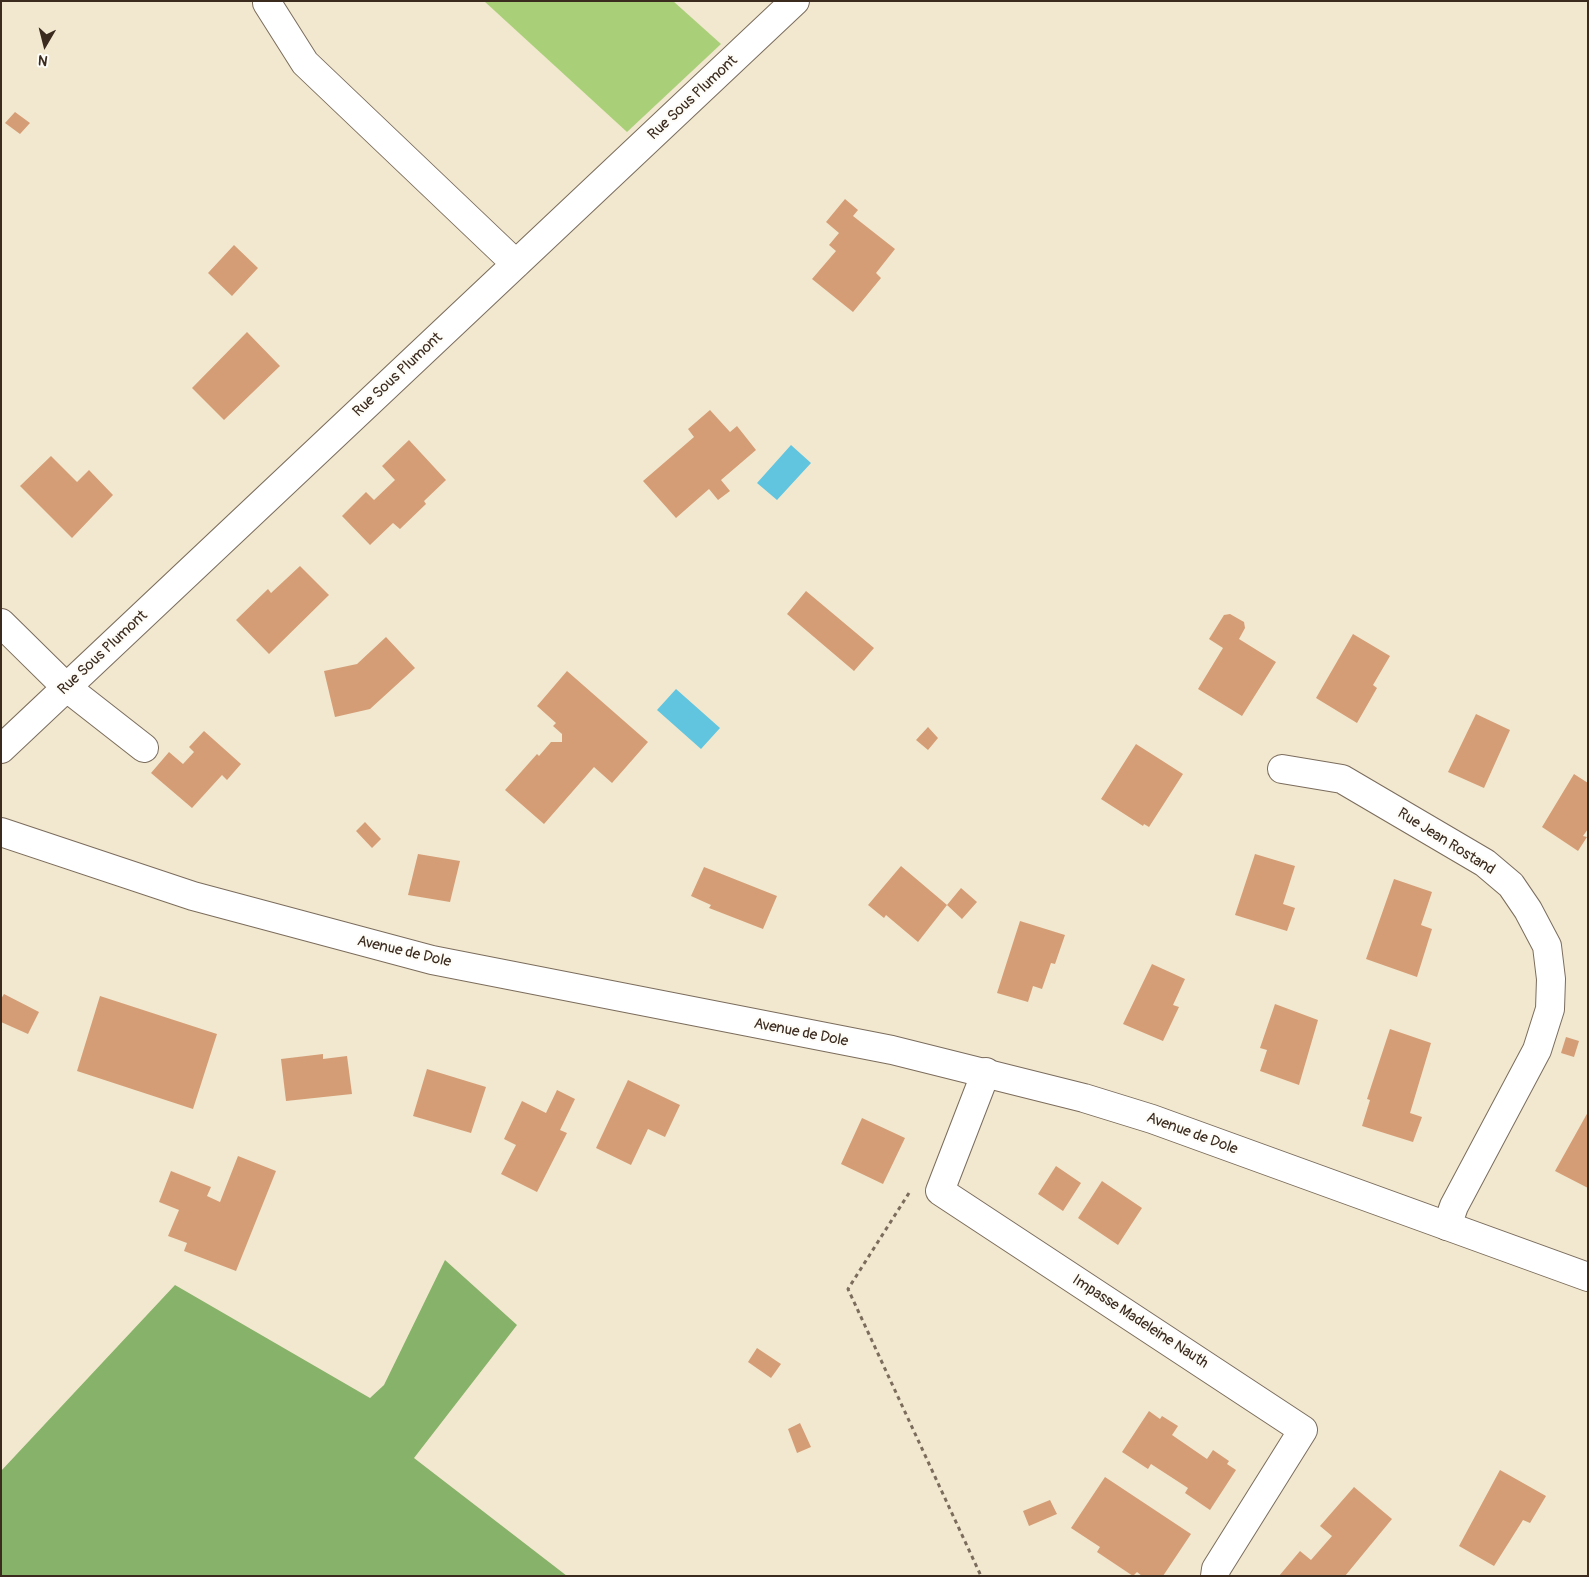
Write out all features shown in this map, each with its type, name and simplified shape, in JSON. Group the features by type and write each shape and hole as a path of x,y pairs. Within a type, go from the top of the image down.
{"street":[{"name":"Rue Sous Plumont","path":"1,749 795,1"},
{"path":"267,3 304,63 516,264"},
{"path":"1,623 66,687 144,748"},
{"name":"Rue Jean Rostand","path":"1282,769 1342,779 1485,863 1511,885 1528,910 1547,946 1550,1008 1537,1050 1454,1206 1447,1226"},
{"name":"Avenue de Dole","path":"1,832 193,896 432,960 892,1050 1084,1098 1152,1119 1588,1277"},
{"name":"Impasse Madeleine Nauth","path":"986,1072 940,1191 1303,1430 1216,1569 1216,1576"}],"path":[{"path":"911,1189 848,1289 981,1576"}],"green space":[{"path":"484,1 673,1 721,44 627,132"},
{"path":"445,1260 517,1325 414,1458 567,1576 1,1576 1,1471 175,1285 370,1398 384,1385"}],"water":[{"path":"791,445 811,463 777,500 757,483"},
{"path":"676,689 720,728 701,749 657,710"}],"building":[{"path":"15,112 30,123 20,134 5,123"},
{"path":"845,199 858,210 853,216 895,249 876,273 881,278 853,312 812,279 836,251 829,245 839,233 826,222"},
{"path":"234,245 258,268 232,296 208,273"},
{"path":"247,332 280,366 224,420 192,388"},
{"path":"710,410 730,432 737,426 756,450 721,480 730,491 718,500 709,489 676,518 643,481 694,437 688,429"},
{"path":"409,440 446,480 424,501 426,504 400,529 393,523 370,545 342,516 366,492 374,500 395,480 382,466"},
{"path":"51,456 77,482 89,470 113,495 72,538 20,486"},
{"path":"300,566 329,595 269,654 236,620 268,589 271,593"},
{"path":"806,591 874,648 854,671 787,614"},
{"path":"1230,614 1244,622 1245,628 1239,639 1276,662 1242,716 1198,689 1223,648 1209,639 1224,615"},
{"path":"1353,634 1390,656 1373,685 1377,688 1357,723 1316,698"},
{"path":"386,637 415,668 370,709 335,717 324,671 357,664"},
{"path":"567,671 648,742 612,783 594,767 544,824 505,790 537,754 539,756 551,742 562,742 562,734 553,726 556,723 537,706"},
{"path":"1476,714 1510,730 1484,788 1448,772"},
{"path":"928,727 938,738 928,750 916,740"},
{"path":"204,731 241,764 227,780 222,775 192,808 151,773 169,752 183,764 194,752 189,747"},
{"path":"1136,744 1183,774 1149,827 1144,824 1143,826 1101,799"},
{"path":"1574,774 1588,783 1588,829 1583,836 1587,837 1578,851 1542,827"},
{"path":"365,822 381,839 372,848 356,831"},
{"path":"418,854 460,861 450,902 408,895"},
{"path":"1255,854 1295,866 1283,904 1295,908 1287,931 1235,915"},
{"path":"901,866 947,905 918,942 886,915 884,918 868,905"},
{"path":"704,867 777,896 763,929 709,908 711,905 691,896"},
{"path":"1394,879 1432,892 1421,925 1432,929 1417,977 1366,959"},
{"path":"961,888 977,902 962,919 947,905"},
{"path":"1020,921 1065,935 1055,964 1051,963 1042,989 1033,986 1028,1002 997,993"},
{"path":"1152,964 1185,979 1173,1005 1179,1007 1163,1041 1123,1024"},
{"path":"4,994 39,1012 28,1034 1,1022 1,999"},
{"path":"100,996 217,1034 193,1109 77,1071"},
{"path":"1275,1004 1318,1020 1299,1085 1260,1071 1267,1050 1260,1048"},
{"path":"1390,1029 1431,1043 1410,1113 1422,1117 1413,1142 1362,1126 1370,1100 1367,1099"},
{"path":"1566,1037 1579,1041 1574,1057 1561,1053"},
{"path":"323,1054 323,1059 347,1056 352,1094 286,1101 281,1059"},
{"path":"427,1069 486,1087 471,1133 413,1116"},
{"path":"628,1080 680,1105 665,1137 648,1129 631,1165 596,1148"},
{"path":"557,1090 575,1099 560,1130 567,1133 537,1192 501,1174 516,1145 504,1139 522,1101 546,1113"},
{"path":"1588,1112 1588,1188 1555,1171"},
{"path":"862,1118 905,1138 883,1184 841,1164"},
{"path":"238,1156 276,1171 236,1271 184,1251 187,1243 168,1236 179,1210 159,1202 171,1171 211,1187 207,1196 220,1202"},
{"path":"1056,1166 1081,1183 1063,1211 1038,1194"},
{"path":"1102,1181 1142,1208 1118,1245 1078,1218"},
{"path":"757,1348 781,1364 771,1378 748,1362"},
{"path":"1149,1411 1160,1419 1162,1416 1178,1426 1172,1435 1207,1459 1213,1450 1229,1461 1227,1464 1236,1470 1210,1510 1185,1493 1188,1488 1151,1464 1148,1469 1122,1452"},
{"path":"800,1423 811,1447 797,1453 788,1429"},
{"path":"1500,1470 1546,1496 1530,1523 1523,1520 1494,1566 1459,1546"},
{"path":"1105,1477 1191,1534 1163,1576 1142,1576 1137,1572 1133,1576 1097,1552 1100,1547 1071,1528"},
{"path":"1354,1487 1392,1519 1345,1576 1279,1576 1300,1551 1311,1560 1332,1536 1320,1526"},
{"path":"1050,1500 1057,1514 1029,1526 1023,1511"}]}
